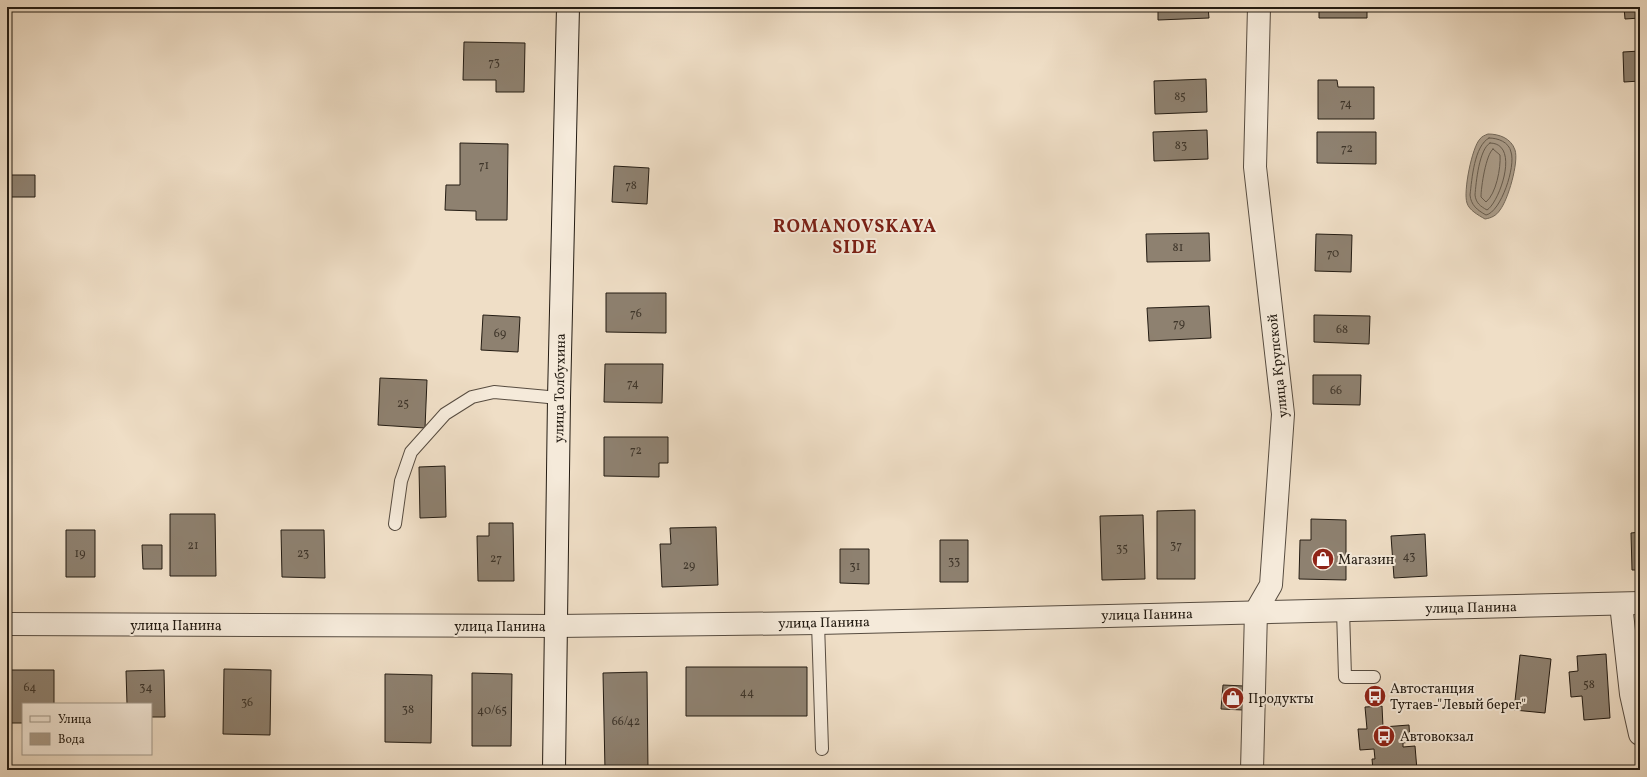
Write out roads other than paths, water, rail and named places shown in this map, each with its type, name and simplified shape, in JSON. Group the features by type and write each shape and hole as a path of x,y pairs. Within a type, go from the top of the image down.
{"street":[{"name":"улица Толбухина","path":"554,770 559,398 568,7"},
{"name":"улица Крупской","path":"1252,770 1256,611 1271,585 1283,414 1255,167 1259,7"},
{"name":"улица Панина","path":"7,624 557,626 818,623 1256,611 1630,603"},
{"path":"1630,603 1631,694 1640,734"}],"lane":[{"path":"395,524 401,481 411,452 445,414 472,397 494,392 559,398"},
{"path":"1343,610 1345,677 1374,677"},
{"path":"818,623 822,750"}],"water":[{"path":"1488,134 1500,136 1511,142 1516,156 1512,181 1503,205 1495,215 1485,219 1468,206 1466,189 1474,151 1481,138"}],"place":[{"name":"Магазин","path":"1323,559"},
{"name":"Автостанция Тутаев-\"Левый берег\"","path":"1375,696"},
{"name":"Продукты","path":"1233,698"},
{"name":"Автовокзал","path":"1384,736"}],"district":[{"name":"ROMANOVSKAYA SIDE","path":"855,236"}]}
